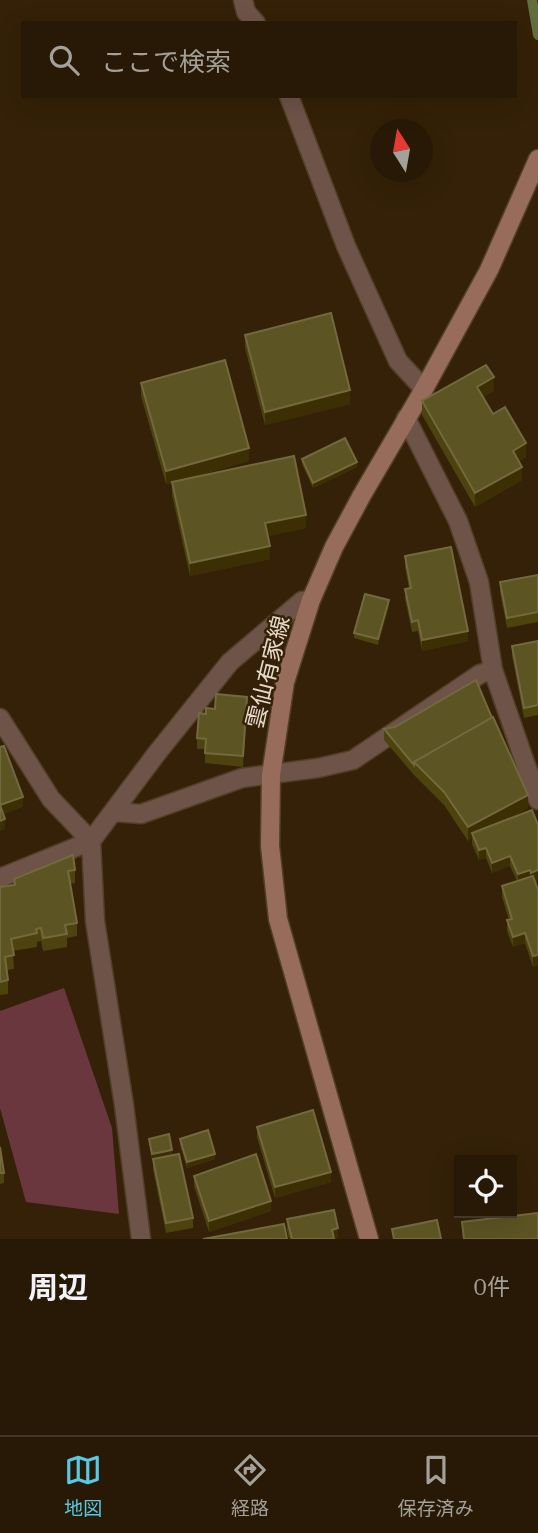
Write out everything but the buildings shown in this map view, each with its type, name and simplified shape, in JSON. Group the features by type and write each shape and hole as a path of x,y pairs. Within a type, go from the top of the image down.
{"main road":[{"name":"雲仙有家線","path":"369,1239 278,919 270,846 271,775 285,682 311,600 334,547 489,270 538,159"}],"street":[{"path":"243,0 246,12 254,21"},
{"path":"290,98 346,246 398,361 424,389"},
{"path":"406,418 462,533 479,582 493,670 538,800"},
{"path":"0,878 91,841 230,662 302,601 311,600"},
{"path":"114,812 141,814 242,778 318,768 352,760 480,674 493,670"},
{"path":"0,719 51,799 91,841 95,921 124,1105 141,1239"}],"shaded area":[{"path":"64,988 112,1128 119,1214 26,1202 0,1108 0,1011"}],"waterway":[{"path":"532,0 538,35"}]}
